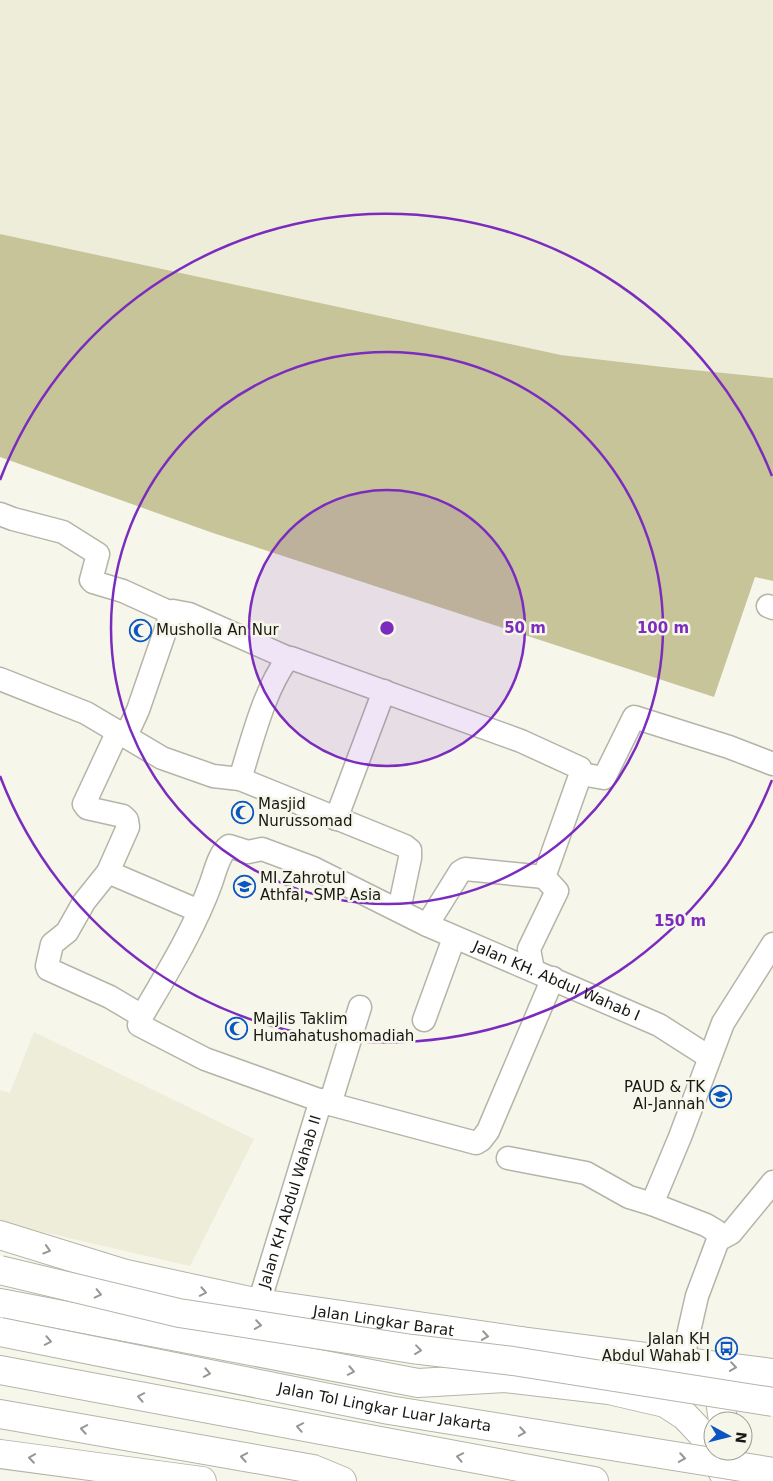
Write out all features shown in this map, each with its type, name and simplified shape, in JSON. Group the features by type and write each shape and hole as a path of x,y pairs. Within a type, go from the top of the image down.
{"main road":[{"name":"Jalan Lingkar Barat","path":"0,1235 126,1274 259,1303 521,1341 773,1373"},
{"name":"Jalan Lingkar Barat","path":"0,1270 179,1313 412,1349 513,1361 773,1402"},
{"path":"0,1303 383,1378 418,1383 505,1378 609,1390 665,1403 685,1416 702,1434 725,1469"},
{"name":"Jalan Tol Lingkar Luar Jakarta","path":"0,1332 390,1410 773,1472"},
{"path":"453,1382 521,1341"},
{"path":"693,1363 720,1400 722,1411"},
{"path":"0,1370 594,1481"},
{"path":"0,1414 313,1469 342,1481"},
{"path":"0,1454 202,1481"}],"street":[{"path":"0,514 63,532 98,554 92,582 122,591 169,612 190,614 288,658 294,658 521,741 580,768 581,774 544,877"},
{"path":"142,1016 110,997 48,969 47,966 52,944 67,932 84,902 108,872 128,827 127,820 123,816 87,808 84,804 122,734 138,710 170,617 169,612"},
{"path":"240,778 264,703 283,664 288,658"},
{"path":"0,679 86,712 162,758 213,776 240,778 405,846 410,850 410,858 400,910"},
{"path":"336,818 384,691"},
{"path":"581,774 604,778 634,717 729,747 773,764"},
{"name":"Jalan KH. Abdul Wahab I","path":"198,911 227,846 248,852 262,849 313,868 454,938 543,974 659,1025 709,1057"},
{"path":"108,872 198,911 178,956 142,1016 139,1025 205,1058 325,1102 476,1143 488,1131 543,974 528,949 557,891 544,877 465,869 460,872 427,926"},
{"path":"424,1020 454,938"},
{"path":"652,1204 680,1137 723,1022 773,944"},
{"name":"Jalan KH Abdul Wahab II","path":"259,1303 325,1102 360,1007"},
{"path":"508,1158 586,1173 629,1197 706,1225 716,1231 718,1240 698,1296 693,1363"},
{"path":"718,1240 731,1233 773,1182"}],"shaded area":[{"path":"0,0 773,0 773,378 561,355 0,234"},
{"path":"0,234 561,355 773,378 773,581 755,577 714,697 213,533 0,457"},
{"path":"34,1032 254,1139 190,1266 0,1222 0,1090 10,1093"}],"place":[{"name":"Musholla An Nur","path":"140,630"},
{"name":"Masjid Nurussomad","path":"242,813"},
{"name":"MI Zahrotul Athfal, SMP Asia","path":"244,887"},
{"name":"Majlis Taklim Humahatushomadiah","path":"237,1028"},
{"name":"PAUD & TK Al-Jannah","path":"721,1096"},
{"name":"Jalan KH Abdul Wahab I","path":"726,1348"}]}
